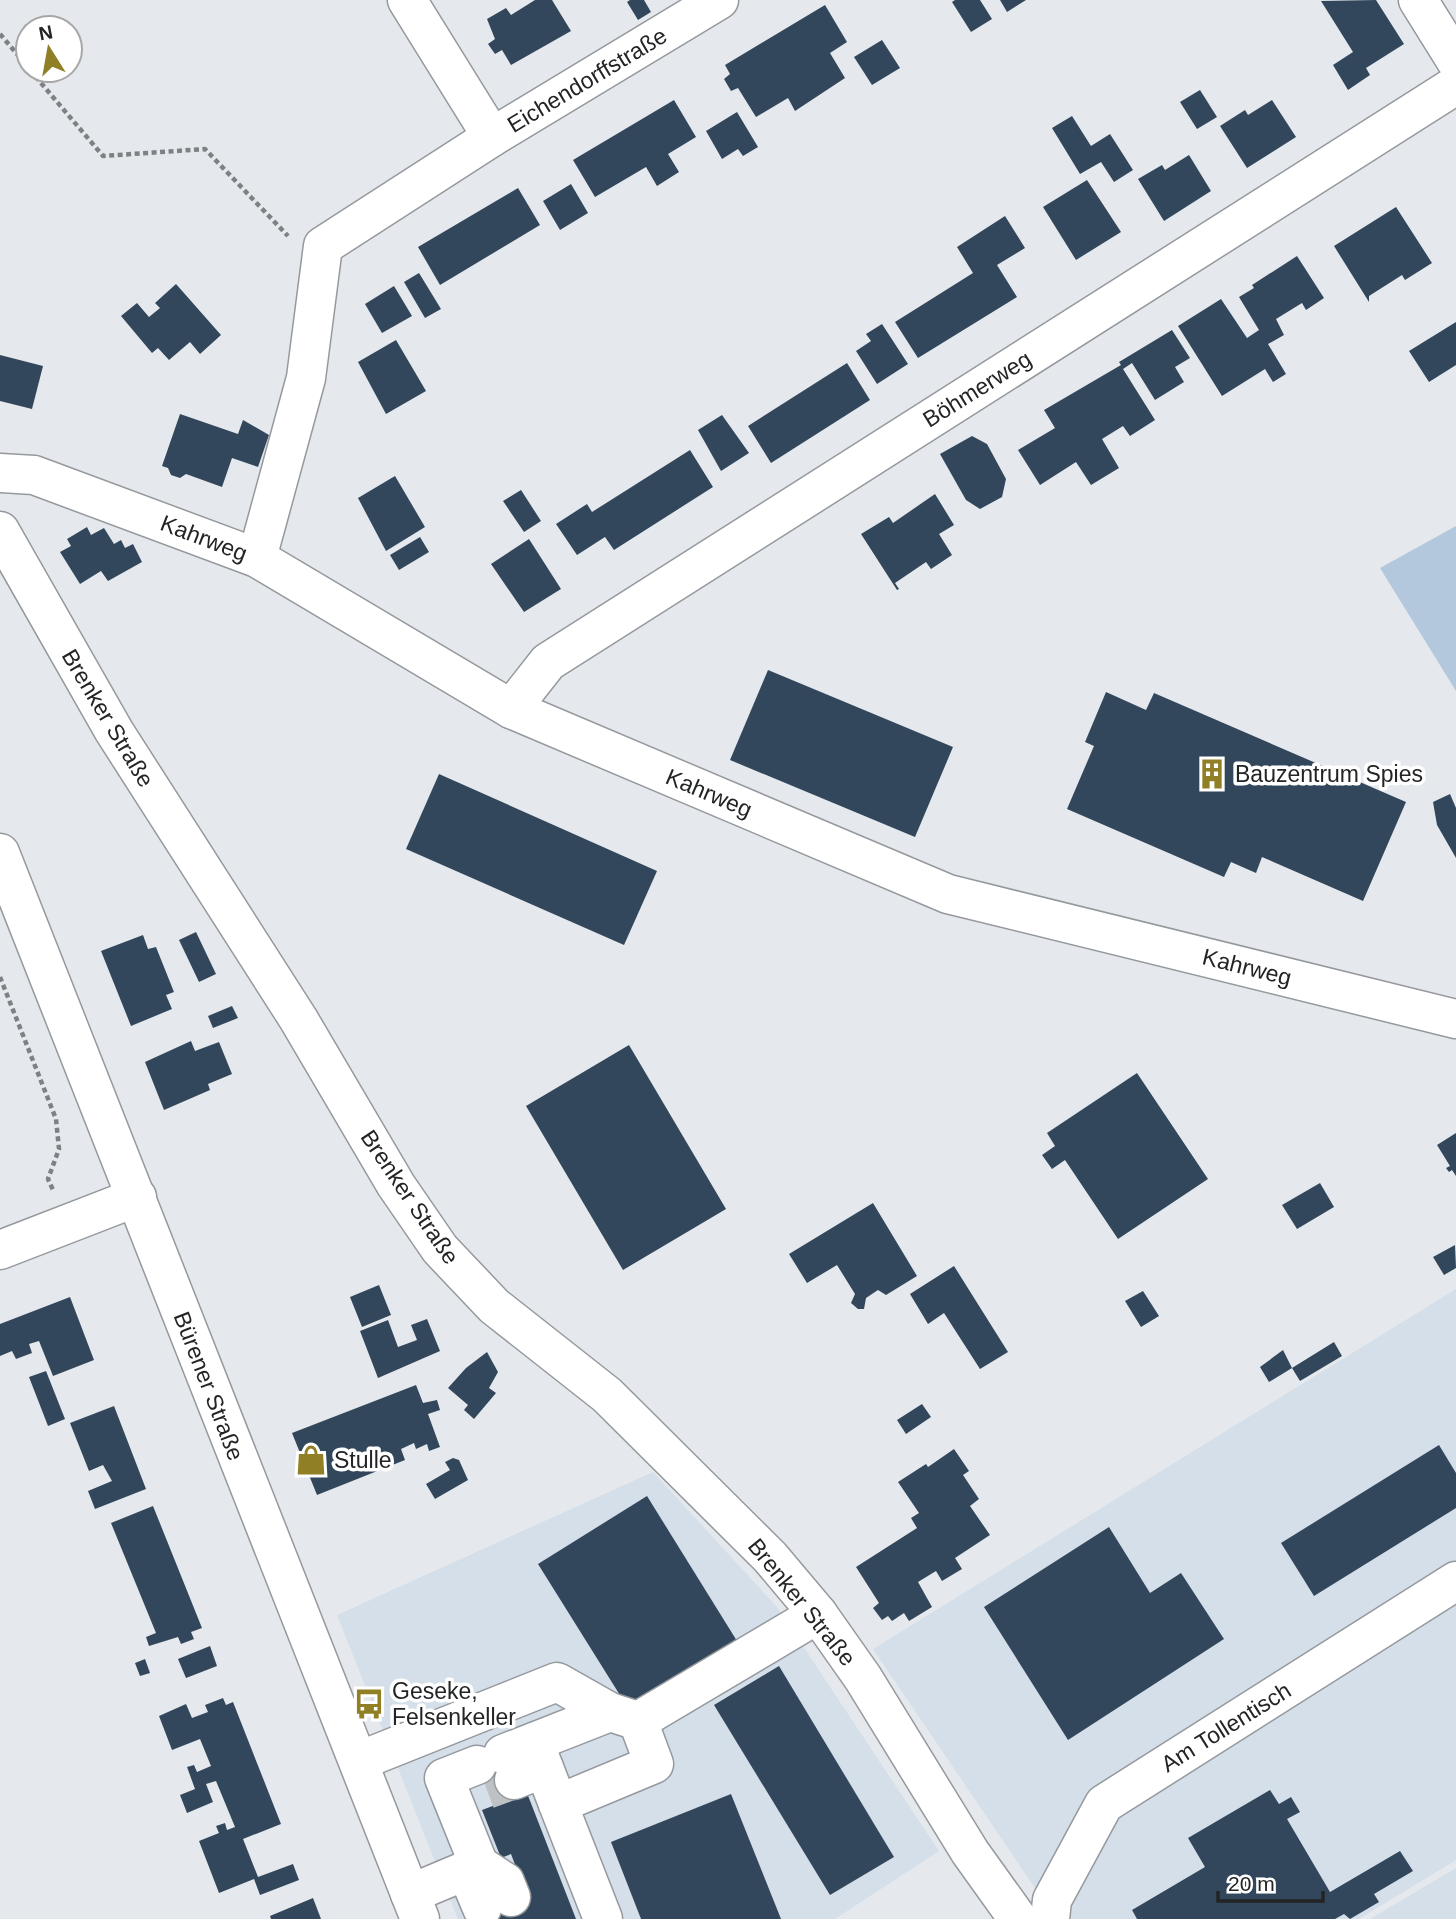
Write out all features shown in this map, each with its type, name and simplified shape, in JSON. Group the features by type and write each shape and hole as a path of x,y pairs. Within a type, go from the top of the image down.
{"street":[{"name":"Eichendorffstraße","path":"407,0 492,137"},
{"name":"Eichendorffstraße","path":"323,246 492,137 719,0"},
{"path":"1418,0 1456,61"},
{"name":"Böhmerweg","path":"511,709 548,662 1456,85"},
{"path":"257,558 306,378 323,246"},
{"name":"Kahrweg","path":"0,473 34,475 257,558 511,709 948,894 1456,1019"},
{"name":"Brenker Straße","path":"0,531 114,731 299,1020 397,1185 440,1248 494,1306 607,1395 770,1557 818,1614 863,1678 970,1852 1018,1919"},
{"name":"Bürener Straße","path":"0,853 415,1906"},
{"path":"0,1250 137,1197"},
{"name":"Am Tollentisch","path":"1050,1919 1052,1900 1104,1804 1456,1581"},
{"path":"415,1906 473,1868 502,1772 624,1716 818,1614"},
{"path":"359,1761 557,1682 624,1716 654,1764 558,1804"},
{"path":"502,1772 558,1804 603,1919"},
{"path":"473,1868 505,1882 497,1902"}],"path":[{"path":"0,34 14,51"},
{"path":"42,84 103,156 205,149 297,245 323,246"},
{"path":"0,977 56,1119 58,1149 48,1179 69,1223"}],"shaded area":[{"path":"1456,526 1456,691 1380,568"},
{"path":"1456,1289 1456,1860 1359,1919 1056,1919 873,1649"},
{"path":"653,1472 777,1607 939,1851 835,1919 458,1919 337,1615"},
{"path":"1456,1868 1456,1919 1370,1919"}],"building":[{"path":"535,0 552,0 571,31 511,65 502,50 495,54 488,44 495,39 487,19 506,8 511,15"},
{"path":"644,0 651,12 638,20 627,2"},
{"path":"980,0 992,19 971,32 952,2"},
{"path":"1000,0 1026,0 1007,12"},
{"path":"1376,0 1404,44 1366,68 1370,75 1348,90 1333,65 1353,52 1321,1"},
{"path":"825,5 847,42 830,53 845,78 795,111 788,98 756,117 738,88 731,91 724,79 730,74 725,65"},
{"path":"882,40 900,68 872,85 854,57"},
{"path":"1200,90 1217,117 1197,129 1180,102"},
{"path":"674,100 696,137 668,154 679,172 657,186 646,167 595,197 573,160"},
{"path":"1272,100 1296,137 1247,168 1220,126 1245,110 1248,115"},
{"path":"737,112 758,147 743,156 738,149 722,159 706,131"},
{"path":"1072,116 1091,146 1110,134 1133,170 1114,182 1101,162 1080,174 1052,128"},
{"path":"1189,155 1211,191 1164,221 1138,179 1162,165 1165,170"},
{"path":"1087,180 1121,232 1076,260 1043,207"},
{"path":"571,184 588,213 560,230 543,201"},
{"path":"518,188 540,225 440,285 418,247"},
{"path":"1396,207 1432,263 1405,280 1402,275 1369,296 1369,302 1334,246"},
{"path":"1005,216 1025,248 997,265 1017,297 918,358 895,322 973,273 957,247"},
{"path":"1297,256 1324,298 1306,310 1302,303 1276,319 1284,335 1268,344 1286,374 1273,382 1265,369 1222,396 1178,326 1221,299 1247,338 1259,330 1239,297 1254,288 1252,285"},
{"path":"419,273 441,309 425,318 404,282"},
{"path":"176,284 221,335 200,354 190,342 169,360 158,348 152,353 121,316 137,303 149,317 160,308 155,303"},
{"path":"394,286 412,316 382,333 365,304"},
{"path":"1456,322 1456,365 1429,382 1409,351"},
{"path":"882,324 908,364 877,384 856,351 871,341 866,334"},
{"path":"1172,330 1190,358 1175,367 1184,382 1155,400 1132,363 1123,369 1155,420 1130,436 1123,426 1102,439 1119,468 1091,485 1076,462 1040,485 1018,450 1055,428 1044,410 1121,365 1119,362"},
{"path":"396,340 426,391 386,414 358,362"},
{"path":"0,355 43,366 32,409 0,401"},
{"path":"847,363 870,400 771,463 748,426"},
{"path":"180,414 238,434 243,420 269,435 258,467 232,458 222,487 186,474 180,478 171,475 168,468 162,466"},
{"path":"722,415 749,453 721,471 698,430"},
{"path":"972,436 987,444 1006,479 1002,497 980,509 966,500 940,454"},
{"path":"690,450 713,487 614,550 605,537 577,555 556,524 587,504 592,512"},
{"path":"395,476 425,527 386,551 358,498"},
{"path":"521,490 541,521 524,532 503,501"},
{"path":"935,494 954,525 939,534 952,555 931,569 926,562 895,583 899,589 897,590 861,534 889,517 893,523"},
{"path":"87,527 91,535 104,528 114,544 121,540 125,548 133,544 142,562 108,581 101,571 80,584 60,552 71,546 67,539"},
{"path":"420,537 429,552 399,570 390,555"},
{"path":"529,539 561,589 524,612 491,564"},
{"path":"768,670 953,747 915,837 730,760"},
{"name":"Bauzentrum Spies","path":"1106,692 1146,710 1154,693 1406,802 1363,901 1262,857 1256,873 1231,862 1224,877 1067,809 1094,746 1085,742"},
{"path":"439,774 657,871 624,945 406,849"},
{"path":"1450,794 1456,808 1456,858 1437,825 1433,802"},
{"path":"196,932 216,974 199,982 179,940"},
{"path":"143,935 148,949 156,947 174,992 166,995 172,1009 131,1026 101,951"},
{"path":"232,1006 238,1018 213,1028 208,1016"},
{"path":"191,1041 195,1051 219,1042 232,1074 208,1084 210,1090 164,1110 145,1062"},
{"path":"629,1045 726,1209 623,1270 526,1106"},
{"path":"1137,1073 1208,1179 1118,1239 1065,1160 1052,1169 1042,1155 1055,1146 1047,1133"},
{"path":"1456,1133 1456,1176 1452,1170 1449,1172 1446,1168 1450,1166 1437,1145"},
{"path":"1320,1183 1334,1207 1297,1229 1282,1205"},
{"path":"873,1203 917,1276 886,1295 878,1290 866,1298 864,1309 858,1309 851,1303 855,1294 837,1265 807,1283 789,1254"},
{"path":"1455,1245 1456,1268 1444,1275 1433,1257"},
{"path":"954,1266 1008,1352 980,1369 944,1313 928,1324 910,1294"},
{"path":"379,1285 391,1315 362,1327 350,1297"},
{"path":"1143,1291 1159,1316 1141,1327 1125,1301"},
{"path":"70,1297 94,1360 53,1376 39,1341 29,1344 32,1353 16,1359 12,1351 0,1356 0,1324"},
{"path":"427,1319 440,1351 378,1378 360,1331 388,1320 398,1347 417,1340 411,1325"},
{"path":"1334,1342 1342,1356 1300,1381 1292,1368"},
{"path":"1283,1350 1292,1368 1269,1382 1260,1367"},
{"path":"487,1352 498,1372 489,1388 496,1393 474,1419 464,1410 468,1405 448,1388 466,1368"},
{"path":"46,1371 65,1419 48,1426 29,1377"},
{"path":"416,1385 423,1403 437,1400 440,1410 428,1414 440,1447 429,1451 427,1444 416,1449 414,1443 401,1449 405,1460 317,1495 292,1433"},
{"path":"922,1404 931,1417 906,1434 897,1420"},
{"path":"114,1406 146,1489 95,1509 88,1491 112,1481 103,1465 89,1471 70,1423"},
{"path":"1439,1445 1456,1473 1456,1508 1314,1596 1281,1543"},
{"path":"954,1449 969,1471 963,1475 979,1499 970,1506 990,1535 955,1558 962,1569 942,1581 936,1571 918,1582 932,1607 909,1621 904,1613 892,1621 888,1616 882,1620 873,1608 879,1603 856,1567 917,1528 911,1518 919,1513 898,1482 926,1464 928,1467"},
{"path":"453,1458 459,1460 468,1480 435,1499 426,1484 450,1470 445,1462"},
{"path":"647,1496 737,1641 628,1708 538,1564"},
{"path":"153,1506 202,1628 191,1632 194,1639 181,1644 178,1637 149,1646 146,1637 156,1633 111,1523"},
{"path":"1109,1527 1150,1593 1181,1573 1224,1639 1068,1740 984,1607"},
{"path":"210,1646 217,1666 186,1678 178,1659"},
{"path":"145,1659 150,1673 140,1676 135,1663"},
{"path":"779,1666 894,1857 830,1895 714,1705"},
{"path":"223,1698 226,1705 233,1702 281,1824 243,1839 258,1877 293,1864 299,1880 260,1895 254,1879 219,1893 199,1841 219,1833 216,1826 225,1823 227,1830 235,1827 216,1781 206,1784 213,1802 187,1813 180,1795 195,1789 187,1767 194,1765 197,1772 211,1766 200,1739 172,1750 159,1716 186,1704 192,1718 208,1712 205,1705"},
{"path":"1270,1790 1279,1804 1291,1797 1300,1812 1287,1819 1330,1892 1400,1851 1413,1871 1374,1894 1379,1902 1350,1919 1344,1914 1335,1919 1137,1919 1132,1910 1205,1867 1188,1838"},
{"path":"527,1793 576,1919 466,1919 464,1915 525,1891 511,1854 501,1858 482,1810"},
{"path":"731,1794 781,1919 641,1919 611,1842"},
{"path":"313,1898 321,1919 271,1919 270,1916"}],"tunnel":[{"path":"487,1790 514,1780"}],"place":[{"name":"Bauzentrum Spies","path":"1212,774"},
{"name":"Stulle","path":"311,1460"},
{"name":"Geseke, Felsenkeller","path":"369,1704"}]}
